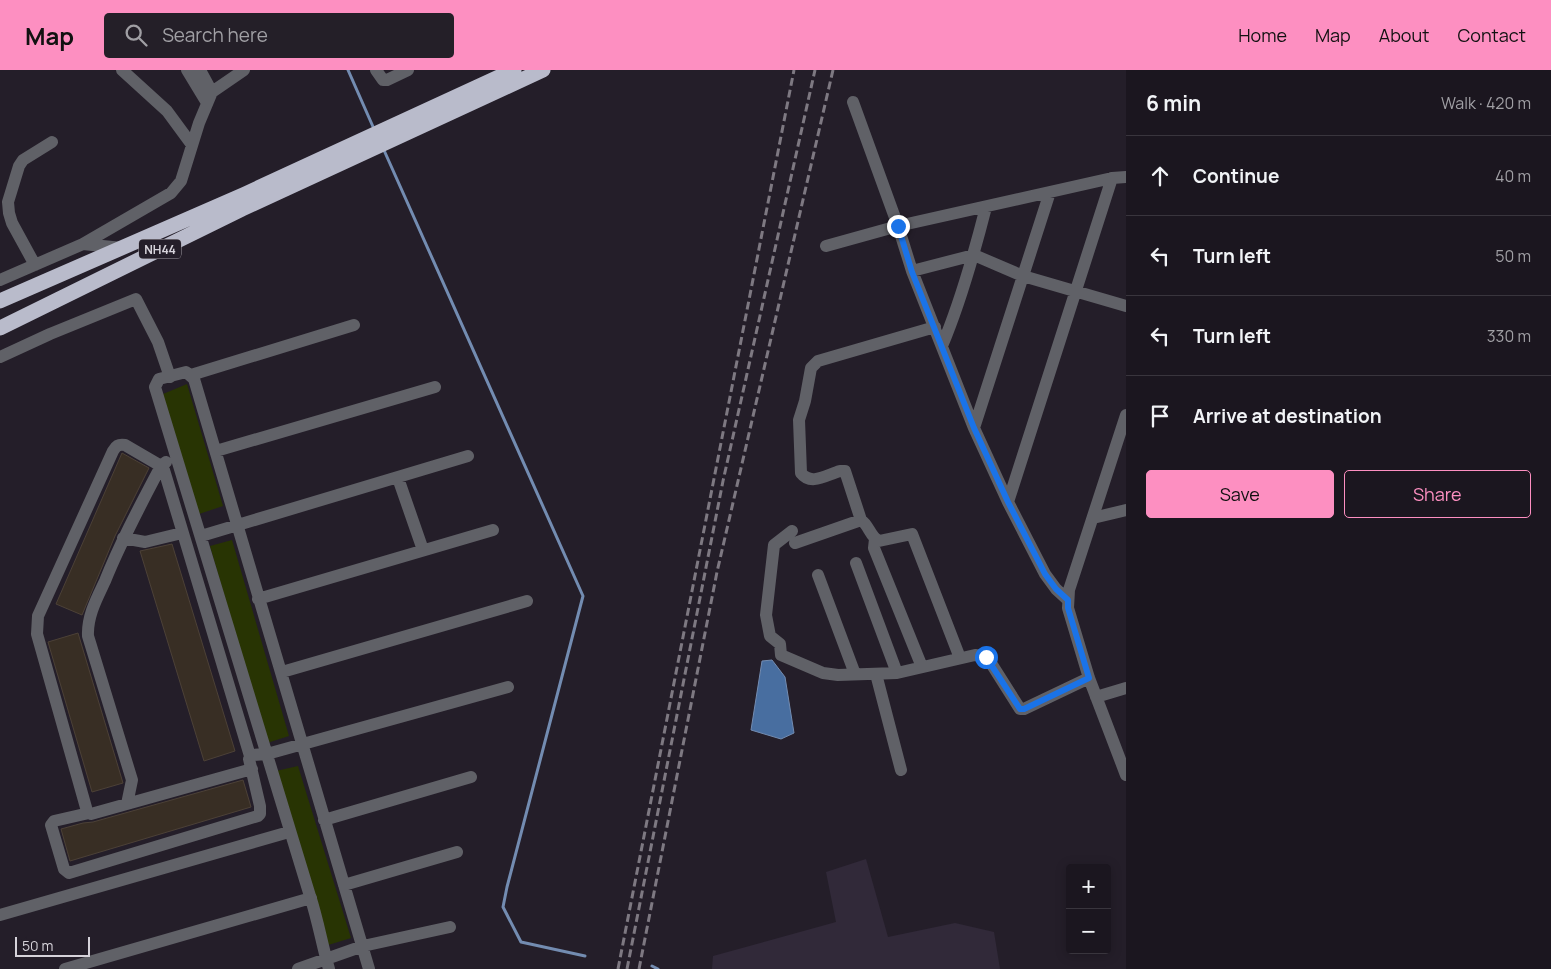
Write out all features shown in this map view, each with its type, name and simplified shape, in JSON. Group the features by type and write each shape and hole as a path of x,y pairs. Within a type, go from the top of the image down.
{"highway":[{"name":"NH44","path":"0,328 242,209 320,167 514,70"},
{"name":"NH44","path":"0,301 122,248 320,167 543,70"}],"street":[{"path":"122,70 167,111 192,145"},
{"path":"188,70 209,98"},
{"path":"200,70 209,98"},
{"path":"0,280 83,244 171,193 181,181 209,98 244,70"},
{"path":"376,70 383,80 387,80 408,70"},
{"path":"853,102 898,226 912,272 974,428 1008,502 1045,574 1056,589 1068,600"},
{"path":"35,265 12,222 8,202 19,166 23,160 52,142"},
{"path":"826,246 898,226 1112,178 1126,177"},
{"path":"1008,502 1112,178"},
{"path":"974,428 1050,192"},
{"path":"942,346 974,255 986,207"},
{"path":"83,244 122,248"},
{"path":"912,272 974,255 1023,276 1126,306"},
{"path":"0,357 50,334 136,299 158,342 170,377"},
{"path":"191,375 354,325"},
{"path":"934,327 818,361 811,368 799,420 801,473 805,478 812,480 845,471 861,520 875,538 880,541 910,533 914,536 927,576 960,658"},
{"path":"328,964 311,898 289,832 155,387 159,379 186,372 194,379 236,526 282,672 369,969"},
{"path":"216,451 435,387"},
{"path":"1126,415 1068,590 1068,608 1089,678 1126,775"},
{"path":"88,813 85,808 37,634 38,616 116,446 125,445 161,466 251,763 260,814 69,873 64,869 51,825 54,822 127,804 251,763 267,754 508,687"},
{"path":"127,804 132,780 88,636 88,628 92,611 123,538 161,466 176,454"},
{"path":"201,536 468,456"},
{"path":"398,478 422,550"},
{"path":"1093,518 1126,510"},
{"path":"861,520 793,537 774,545 766,615 770,636 780,644 781,655 830,675 897,673 975,655 986,657 1020,709 1024,709 1089,678"},
{"path":"258,599 493,530"},
{"path":"123,538 145,542 182,532"},
{"path":"875,538 874,548 922,667"},
{"path":"856,563 897,673"},
{"path":"818,575 855,674"},
{"path":"282,672 527,601"},
{"path":"876,674 901,770"},
{"path":"1096,697 1126,688"},
{"path":"324,820 471,777"},
{"path":"0,915 289,832"},
{"path":"344,885 457,852"},
{"path":"65,969 311,898"},
{"path":"298,969 328,964 363,946 450,926"}],"shaded area":[{"path":"866,859 888,937 955,923 994,932 1000,969 712,969 713,956 836,922 826,872"}],"green space":[{"path":"187,384 223,506 199,514 163,394"},
{"path":"232,540 289,736 267,743 210,546"},
{"path":"298,766 351,938 325,946 276,771"}],"water":[{"path":"772,660 785,677 794,733 781,739 751,730 762,661"}],"building":[{"path":"122,453 149,468 115,536 82,615 56,604"},
{"path":"172,544 235,751 204,761 140,551"},
{"path":"78,633 123,783 92,792 48,642"},
{"path":"243,780 251,807 70,861 61,829 93,822"}],"waterway":[{"path":"348,70 374,129"},
{"path":"383,148 583,596 503,907 521,942 585,956"},
{"path":"652,966 658,969"}],"railway":[{"path":"618,969 794,70"},
{"path":"627,969 723,481 815,70"},
{"path":"639,969 717,572 833,70"}],"route":[{"path":"898,226 912,272 974,428 1008,502 1045,574 1056,589 1068,600 1068,608 1089,678 1024,709 1020,709 986,657"}]}
